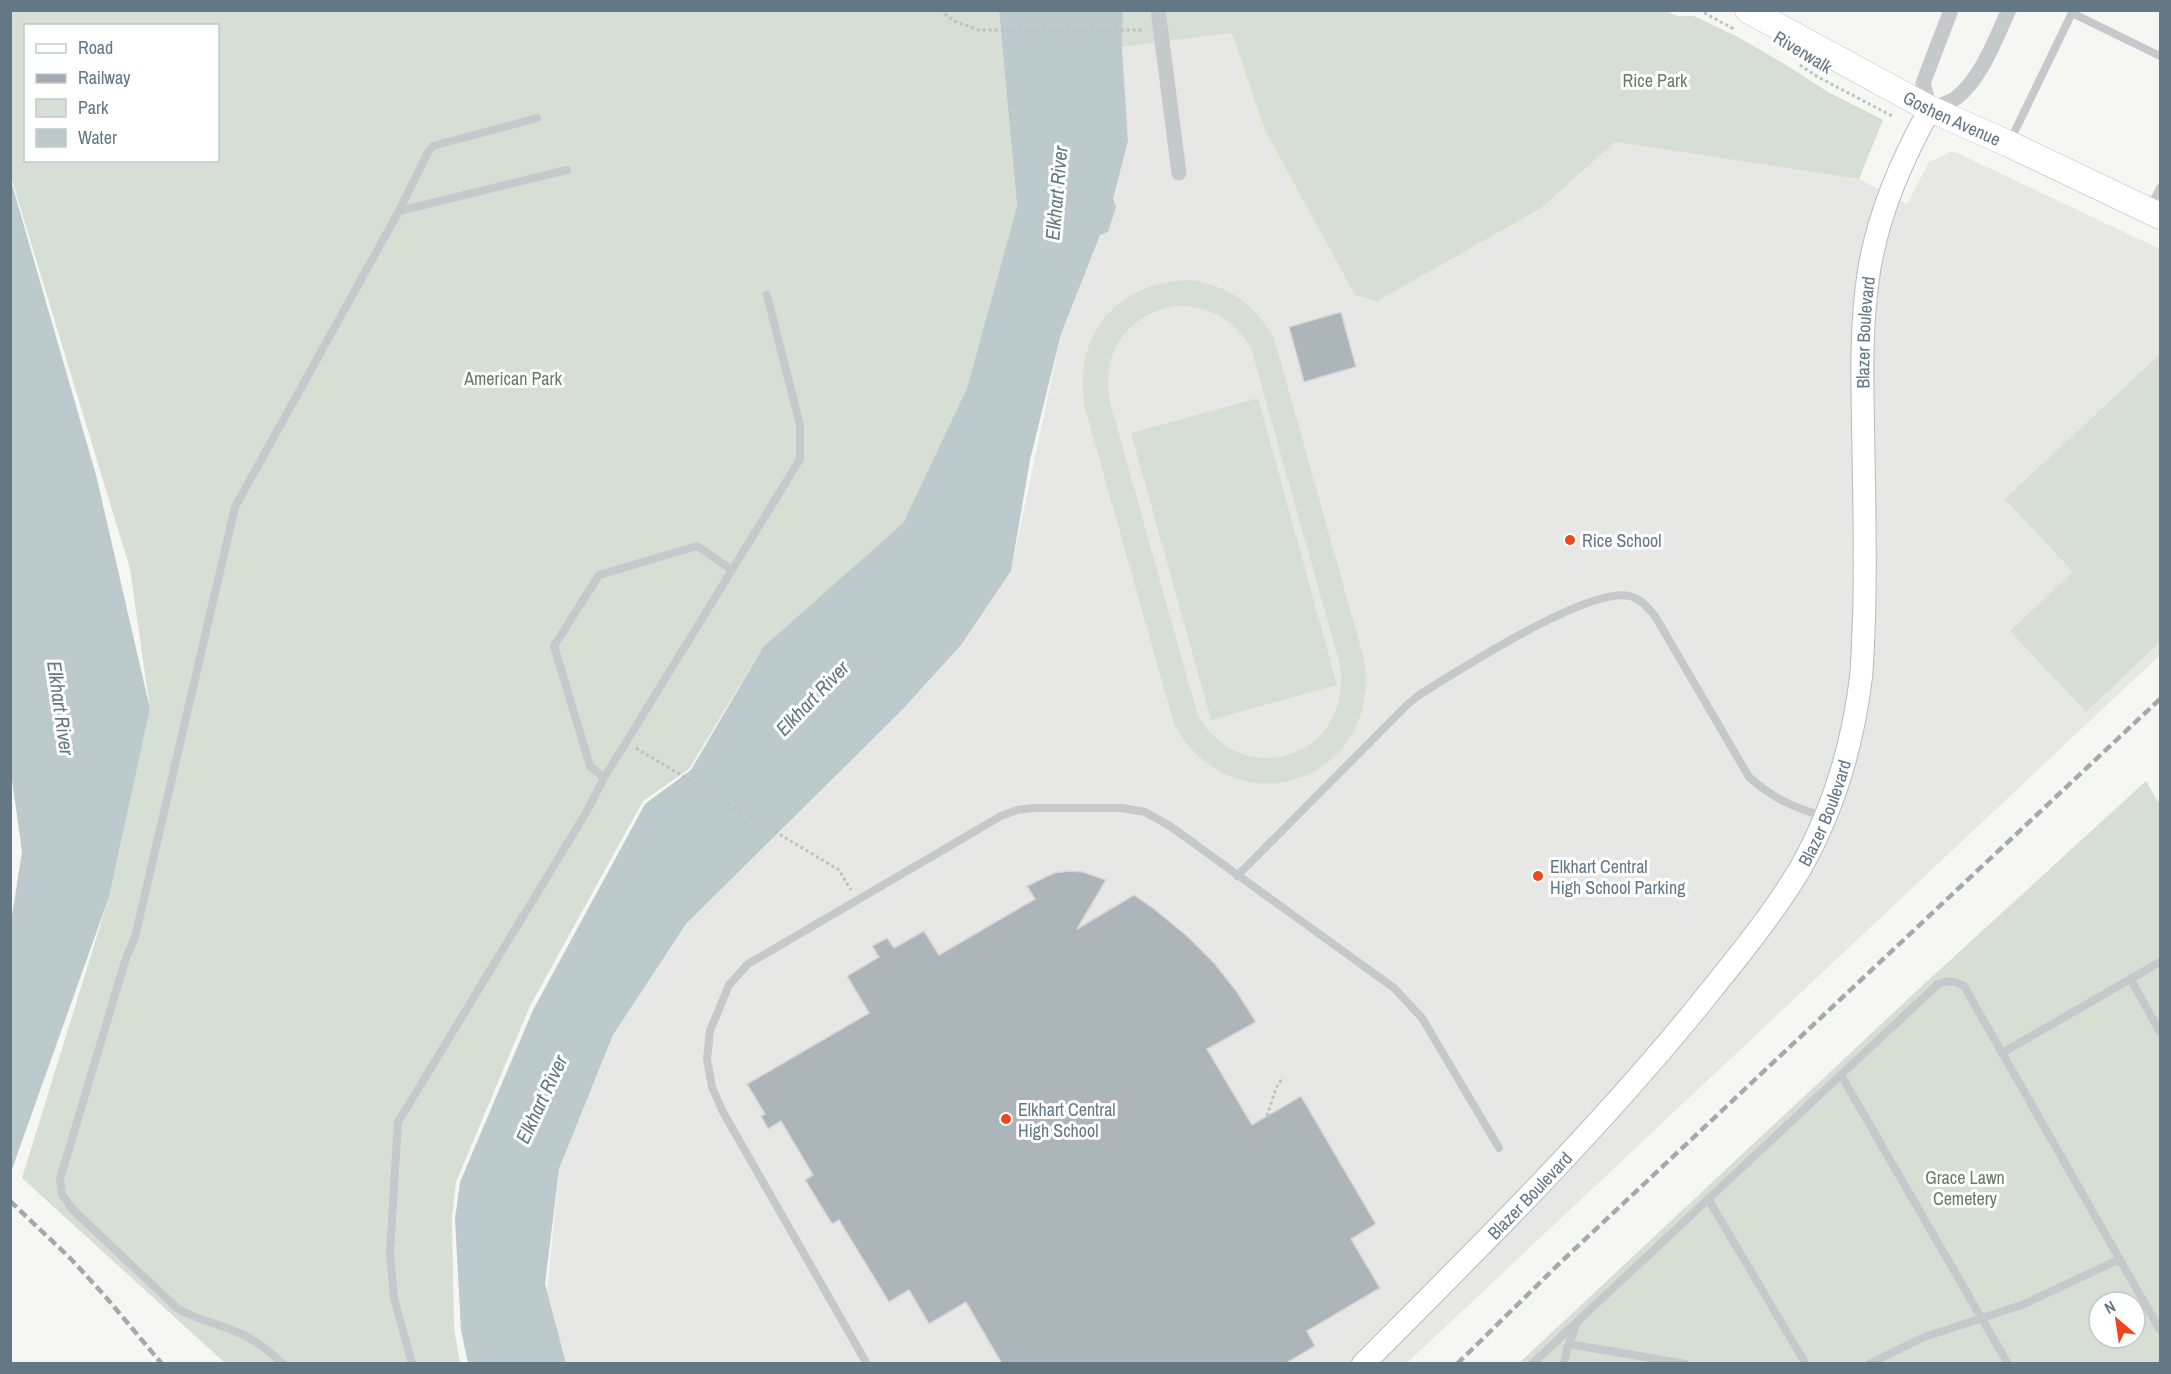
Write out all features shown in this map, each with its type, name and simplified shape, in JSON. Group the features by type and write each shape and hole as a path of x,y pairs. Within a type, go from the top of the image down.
{"main road":[{"name":"Goshen Avenue","path":"1755,18 1930,109 2154,213"},
{"name":"Blazer Boulevard","path":"1363,1364 1573,1152 1658,1055 1754,938 1800,869 1825,817 1839,778 1853,724 1862,673 1865,589 1862,369 1863,322 1870,269 1879,227 1896,179 1930,109"}],"street":[{"path":"1158,10 1179,173"},
{"path":"1951,10 1923,83 1930,109 1955,99 1967,87 1981,67 2008,10"}],"lane":[{"path":"2009,144 2072,13 2160,56"},
{"path":"283,1364 262,1346 238,1332 188,1315 177,1308 72,1209 62,1194 60,1179 126,958 135,937 235,507 433,146 537,118"},
{"path":"399,211 567,170"},
{"path":"2154,213 2160,188"},
{"path":"412,1364 394,1298 390,1252 398,1122 581,821 604,778 800,459 800,425 767,295"},
{"path":"604,778 590,766 554,646 599,575 697,546 732,570"},
{"path":"1237,876 1419,695 1537,625 1597,600 1617,595 1630,596 1642,602 1655,616 1749,777 1764,791 1780,800 1825,817"},
{"path":"867,1364 723,1112 712,1088 707,1059 710,1031 729,985 748,964 856,899 1001,816 1017,810 1122,808 1145,812 1170,826 1363,965 1408,1001 1422,1018 1498,1148"},
{"path":"2002,1053 2160,962"},
{"path":"1532,1364 1937,986 1947,980 1964,986 2160,1330"},
{"path":"2131,980 2160,1032"},
{"path":"1841,1075 2008,1364"},
{"path":"1708,1198 1806,1364"},
{"path":"1869,1364 1924,1337 2022,1305 2120,1259"},
{"path":"1564,1364 1577,1321"},
{"path":"1569,1344 1686,1364"}],"path":[{"path":"940,10 954,21 979,30 1143,30"},
{"path":"1699,10 1755,18"},
{"name":"Riverwalk","path":"1794,61 1818,77 1894,117"},
{"path":"627,742 839,870 856,899"},
{"path":"1268,1116 1276,1088 1283,1077"}],"shaded area":[{"name":"Elkhart Central High School","path":"1232,33 1615,142 1859,179 1907,204 1929,162 1953,151 2160,249 2160,655 1407,1363 566,1363 547,1293 559,1169 613,1035 686,924 902,710 961,644 1011,571 1061,334 1113,199 1128,141 1122,47"}],"green space":[{"name":"American Park","path":"10,11 999,11 1017,206 967,388 903,523 763,647 689,769 643,801 530,1006 456,1182 452,1218 454,1329 460,1363 225,1363 22,1178 109,897 150,709 130,569 11,177"},
{"name":"Rice Park","path":"1123,11 1666,11 1677,16 1694,16 1738,37 1828,92 1883,120 1859,179 1615,142 1541,208 1377,301 1355,295 1265,130 1232,33 1122,47"},
{"path":"1191,280 1229,292 1240,298 1258,315 1274,338 1364,659 1364,701 1351,736 1328,762 1299,778 1266,784 1232,777 1200,758 1174,724 1085,408 1083,382 1086,357 1093,336 1105,317 1122,302 1141,290 1165,283","holes":["1175,306 1210,311 1219,316 1237,329 1251,348 1340,665 1340,697 1330,723 1313,742 1290,754 1265,758 1240,753 1216,738 1197,713 1110,402 1109,367 1121,339 1143,318"]},
{"path":"2160,354 2160,642 2086,712 2010,631 2073,572 2005,499"},
{"path":"1258,398 1337,685 1211,720 1131,433"},
{"name":"Grace Lawn Cemetery","path":"2146,781 2160,805 2160,1363 1518,1364 1923,985"}],"water":[{"name":"Elkhart River","path":"999,11 1123,11 1122,48 1128,141 1113,199 1116,207 1108,232 1100,235 1061,334 1030,460 1011,571 961,645 902,710 686,924 613,1035 559,1169 545,1284 566,1363 468,1363 461,1330 455,1219 460,1182 533,1010 645,804 691,770 763,647 903,523 967,388 1017,206"},
{"name":"Elkhart River","path":"11,181 96,475 150,709 109,897 11,1172 10,928 22,852 10,765"}],"building":[{"path":"1341,312 1356,367 1304,382 1289,327"},
{"name":"Elkhart Central High School","path":"1083,872 1106,880 1077,929 1134,895 1187,936 1215,964 1237,992 1256,1022 1207,1049 1252,1125 1301,1096 1376,1224 1351,1239 1380,1288 1307,1331 1315,1346 1285,1364 1002,1364 966,1302 929,1324 909,1290 889,1302 839,1220 832,1224 805,1180 813,1175 781,1121 768,1129 761,1116 765,1114 747,1084 869,1013 847,976 879,957 872,946 887,938 894,948 924,931 939,955 1035,899 1027,886 1054,873"}],"railway":[{"path":"1457,1364 1563,1260 2160,699"},
{"path":"10,1201 70,1258 162,1364"}],"place":[{"name":"Rice School","path":"1570,540"},
{"name":"Elkhart Central High School Parking","path":"1538,876"},
{"name":"Elkhart Central High School","path":"1006,1119"}]}
